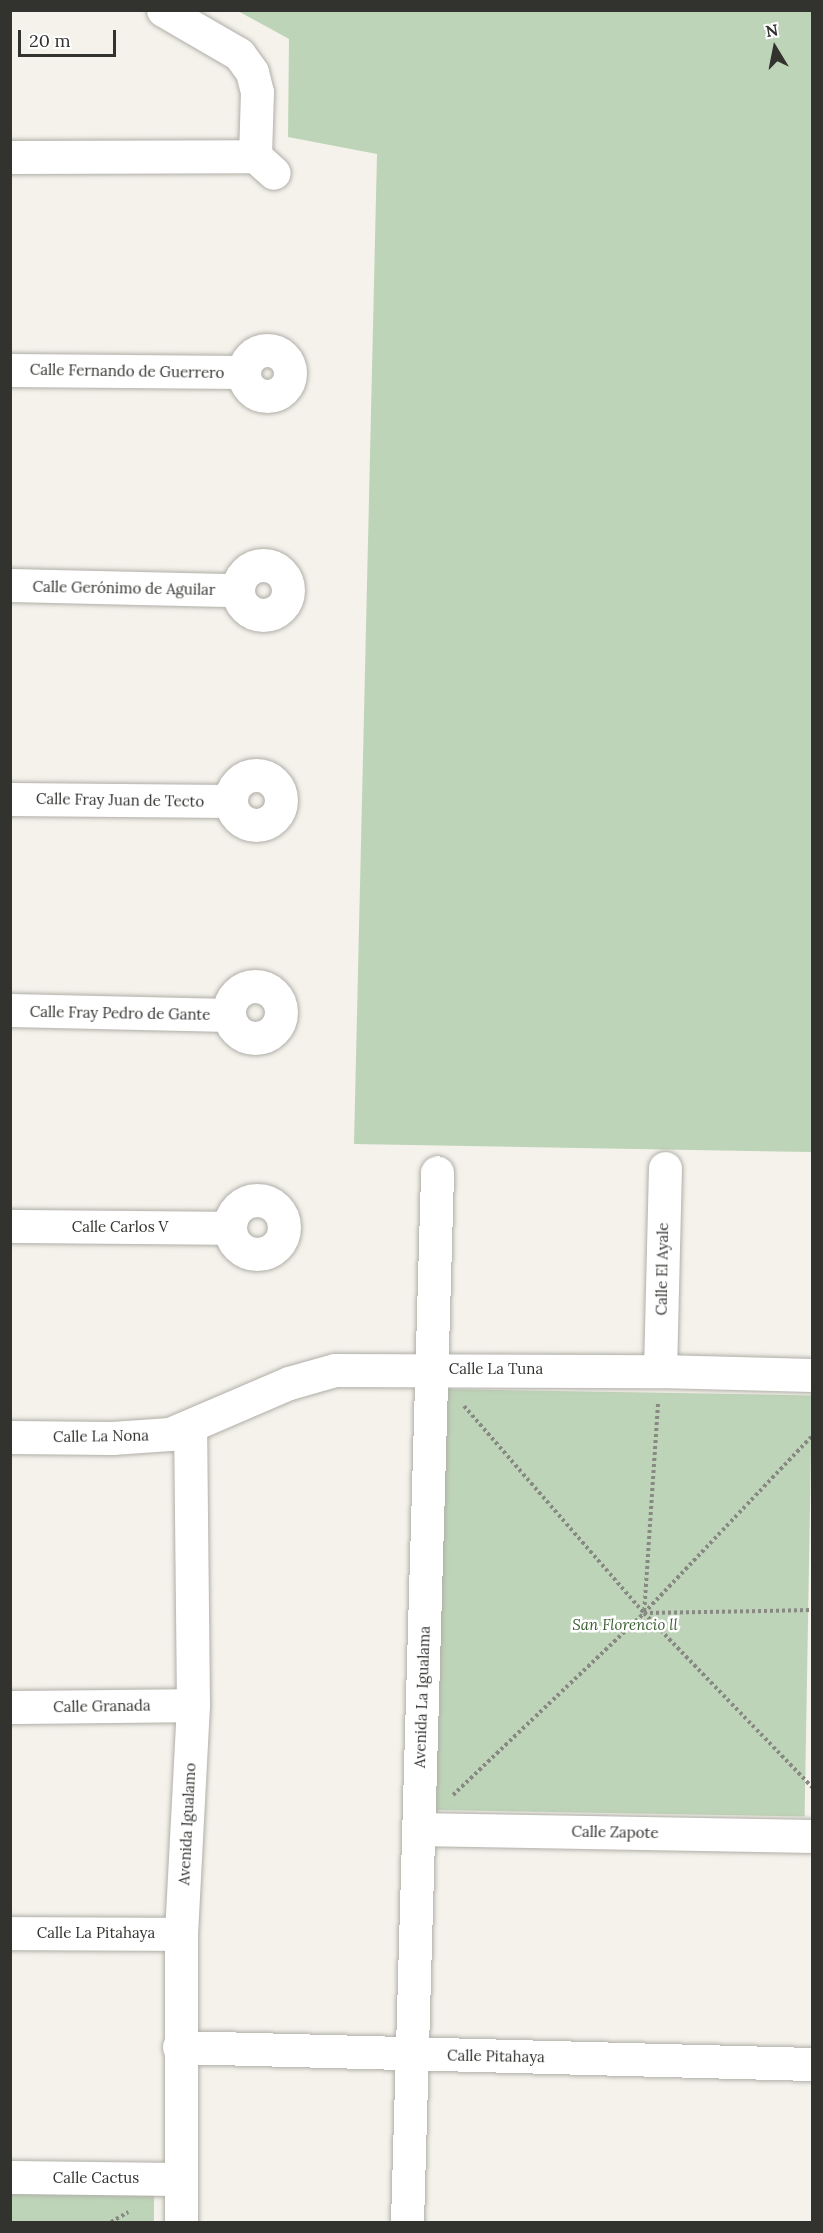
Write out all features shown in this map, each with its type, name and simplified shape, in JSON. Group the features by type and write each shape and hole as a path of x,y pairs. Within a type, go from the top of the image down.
{"street":[{"path":"10,157 265,165 257,92 252,72 239,54 163,10"},
{"name":"Calle Fernando de Guerrero","path":"10,370 243,372"},
{"name":"Calle Gerónimo de Aguilar","path":"10,585 237,590"},
{"name":"Calle Fray Juan de Tecto","path":"10,799 230,801"},
{"name":"Calle Fray Pedro de Gante","path":"10,1010 229,1015"},
{"name":"Calle El Ayale","path":"660,1371 665,1168"},
{"name":"Avenida La Igualama","path":"407,2223 437,1172"},
{"name":"Calle Carlos V","path":"10,1226 230,1228"},
{"name":"Calle La Tuna","path":"190,1426 289,1383 335,1370 660,1371 813,1375"},
{"name":"Calle La Nona","path":"10,1437 170,1434 190,1426"},
{"name":"Avenida Igualamo","path":"181,2223 179,2047 181,1934 193,1705 190,1426"},
{"name":"Calle Granada","path":"10,1707 193,1705"},
{"name":"Calle Zapote","path":"418,1829 813,1836"},
{"name":"Calle La Pitahaya","path":"10,1933 181,1934"},
{"name":"Calle Pitahaya","path":"179,2047 813,2064"},
{"name":"Calle Cactus","path":"10,2177 181,2179"}],"path":[{"path":"432,1369 644,1613 813,1786"},
{"path":"644,1613 660,1371"},
{"path":"418,1829 644,1613 813,1436"},
{"path":"644,1613 813,1610"}],"green space":[{"path":"238,11 812,11 812,1152 354,1144 377,154 288,137 289,39"},
{"name":"San Florencio ll","path":"443,1389 812,1395 805,1816 436,1810"},
{"path":"10,2185 154,2185 154,2222 10,2222"}]}
